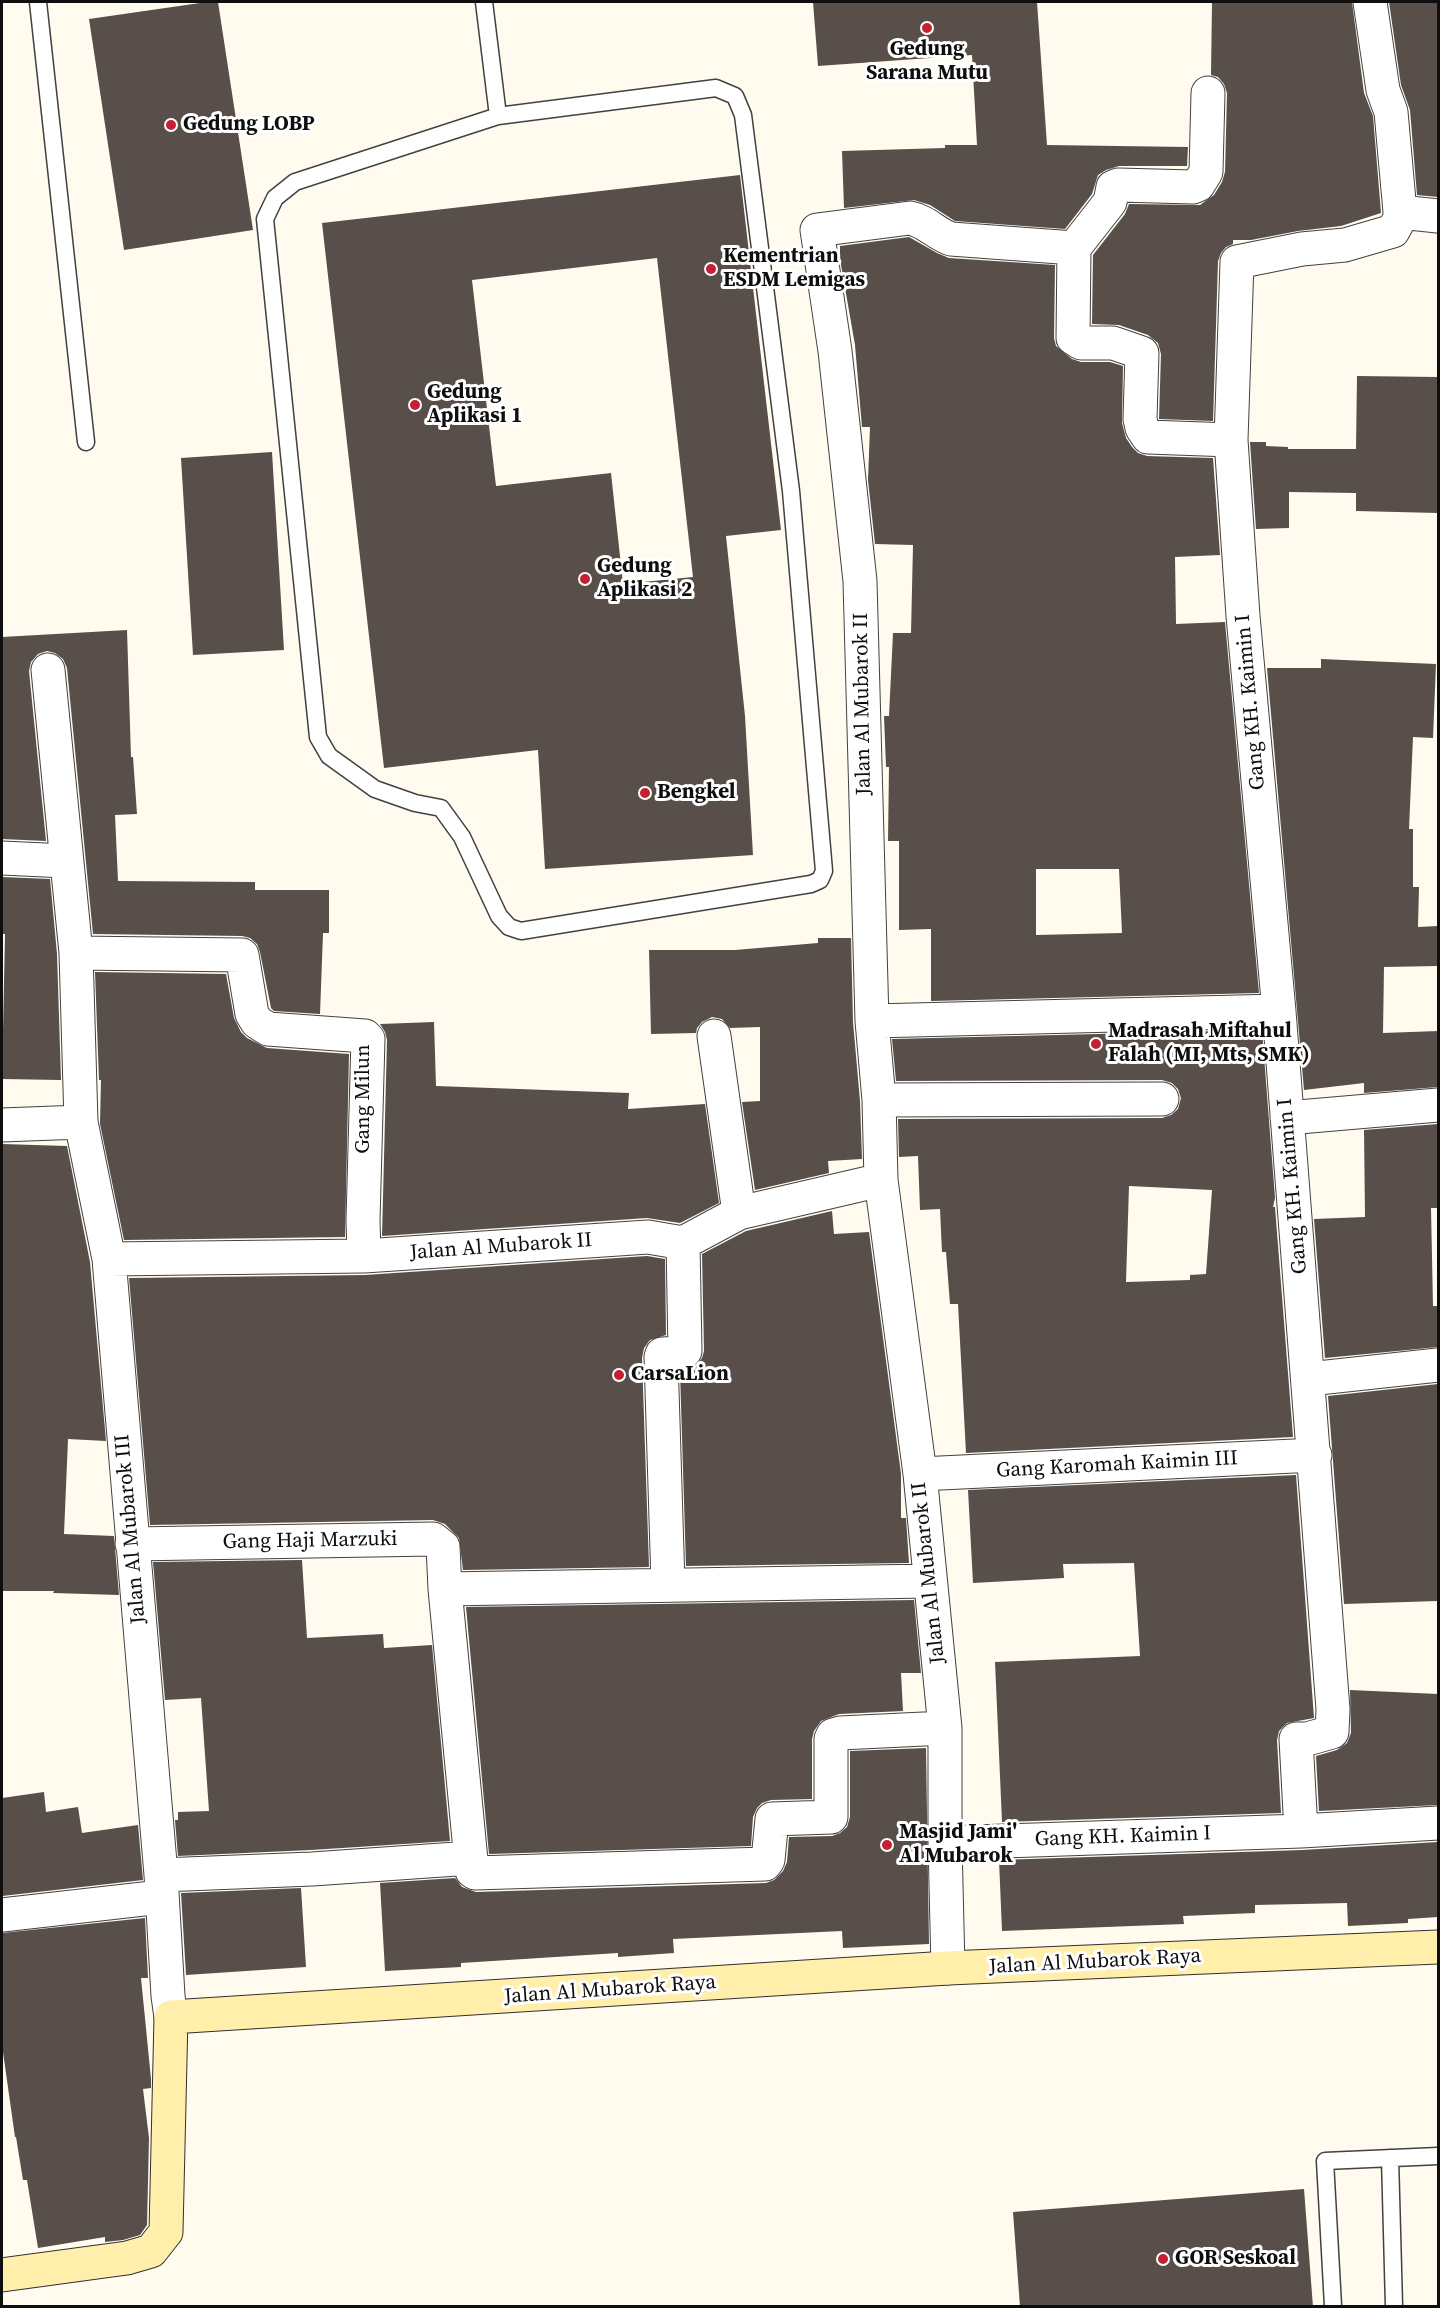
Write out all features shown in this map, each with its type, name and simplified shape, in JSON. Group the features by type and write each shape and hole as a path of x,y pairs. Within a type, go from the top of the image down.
{"street":[{"path":"1370,2 1383,90 1390,112 1394,138 1400,212 1438,216"},
{"path":"1208,93 1206,172 1198,185 1193,187 1118,185 1113,187 1110,202 1074,248 1073,338 1080,343 1113,343 1142,354 1140,419 1142,428 1148,437 1231,440"},
{"name":"Gang KH. Kaimin I","path":"1300,1831 1296,1739 1307,1739 1332,1732 1333,1717 1280,1011 1243,616 1231,440 1237,262 1302,249 1345,245 1393,231 1400,218 1400,212"},
{"name":"Jalan Al Mubarok II","path":"948,1968 945,1728 920,1474 881,1180 879,1100 872,1021 860,581 835,351 817,230 910,218 918,219 951,239 1074,248"},
{"name":"Jalan Al Mubarok III","path":"48,670 75,953 81,1122 109,1259 171,2017"},
{"path":"2,858 66,861"},
{"name":"Gang Milun","path":"75,953 242,955 252,1014 257,1022 268,1029 365,1036 368,1039 364,1256"},
{"path":"872,1021 1280,1011"},
{"path":"714,1036 739,1213"},
{"path":"879,1100 1162,1099"},
{"path":"1287,1119 1438,1106"},
{"path":"2,1125 81,1122"},
{"path":"668,1584 661,1357 662,1354 685,1351 683,1243 739,1213 881,1180"},
{"name":"Jalan Al Mubarok II","path":"109,1259 364,1256 648,1237 683,1243"},
{"path":"1309,1379 1438,1365"},
{"name":"Gang Karomah Kaimin III","path":"920,1474 1315,1455"},
{"name":"Gang Haji Marzuki","path":"132,1544 433,1539 443,1547 471,1858"},
{"path":"445,1589 929,1581"},
{"path":"2,1915 161,1886 312,1869 471,1858 472,1871 479,1874 765,1864 768,1860 772,1820 831,1817 831,1739 833,1735 945,1728"},
{"name":"Gang KH. Kaimin I","path":"945,1843 1300,1831 1438,1823"},
{"name":"Jalan Al Mubarok Raya","path":"171,2017 948,1968 1438,1947"},
{"path":"2,2275 127,2258 151,2251 166,2232 171,2017"}],"lane":[{"path":"38,2 86,442"},
{"path":"484,2 498,117"},
{"path":"716,88 735,96 743,115 791,491 824,871 820,880 811,884 521,931 509,927 499,916 462,837 441,808 416,803 375,789 329,756 318,737 265,219 275,198 296,182 498,117 716,88"},
{"path":"1333,2307 1326,2161 1438,2156"},
{"path":"1390,2158 1394,2307"}],"building":[{"name":"Gedung LOBP","path":"218,2 253,230 124,250 89,19"},
{"path":"813,2 1037,2 1047,145 1188,147 1187,166 1119,166 1106,170 1098,175 1092,194 1065,229 955,221 930,205 914,200 844,208 842,151 977,145 972,55 818,66"},
{"path":"1212,2 1352,2 1364,93 1373,116 1381,213 1341,226 1251,240 1233,240 1233,244 1226,247 1218,261 1213,421 1159,419 1161,354 1158,343 1148,335 1119,325 1092,324 1093,255 1125,214 1129,204 1200,205 1214,195 1222,182 1225,172 1227,93 1218,77 1211,75"},
{"path":"1389,2 1438,2 1438,197 1417,195 1410,110 1401,85"},
{"name":"Gedung Aplikasi 1","path":"740,175 781,530 726,536 745,716 753,855 545,869 538,750 384,768 322,223","holes":["657,258 693,577 623,584 611,473 496,486 472,280"]},
{"path":"909,237 949,258 1055,265 1054,338 1056,346 1072,359 1081,362 1110,362 1123,366 1122,423 1126,438 1132,447 1138,453 1147,456 1213,458 1220,555 1175,557 1176,624 1225,622 1259,993 931,1001 931,929 899,930 899,841 888,841 889,767 886,767 884,716 889,716 893,633 911,633 913,545 875,544 868,480 870,427 862,427 855,345 840,259 840,246","holes":["1036,869 1119,869 1122,933 1036,935"]},
{"path":"1357,376 1438,377 1438,513 1356,511 1356,493 1289,492 1289,528 1256,529 1250,442 1266,442 1266,446 1288,447 1288,449 1356,449"},
{"path":"272,452 284,650 193,655 181,458"},
{"path":"127,630 131,757 133,757 137,814 115,815 118,881 255,882 255,890 329,890 329,933 323,933 320,1014 274,1011 271,1008 260,952 257,944 250,938 93,934 67,668 63,659 55,653 47,651 38,654 31,662 29,671 46,841 2,839 2,637"},
{"path":"1321,659 1436,664 1433,738 1413,737 1409,829 1413,829 1413,887 1419,887 1418,927 1438,926 1438,966 1384,967 1383,1033 1438,1031 1438,1087 1364,1093 1364,1083 1304,1090 1267,668 1321,668"},
{"path":"2,877 50,879 57,954 61,1080 2,1079 5,934 2,934"},
{"path":"818,938 851,938 853,1022 860,1101 862,1159 828,1161 829,1173 755,1190 742,1102 760,1101 760,1027 730,1028 722,1019 712,1017 702,1022 696,1033 651,1034 649,950 735,950 818,943"},
{"path":"95,972 226,974 234,1018 247,1038 267,1048 349,1054 345,1237 124,1240 100,1124 101,1080 99,1080"},
{"path":"434,1022 436,1086 629,1093 628,1109 705,1104 719,1203 680,1223 647,1218 382,1236 387,1040 380,1024"},
{"path":"1262,1030 1275,1198 1273,1207 1275,1207 1293,1437 966,1453 958,1304 950,1304 946,1252 942,1252 940,1209 920,1210 918,1156 899,1157 898,1119 1162,1118 1178,1109 1181,1098 1178,1089 1172,1083 1162,1080 896,1081 892,1039","holes":["1129,1186 1212,1190 1206,1274 1190,1275 1190,1280 1126,1282"]},
{"path":"1438,1124 1438,1208 1431,1208 1433,1306 1438,1306 1438,1347 1325,1358 1314,1219 1365,1217 1364,1130"},
{"path":"2,1144 67,1146 90,1262 106,1441 68,1439 64,1534 114,1536 119,1595 2,1591"},
{"path":"832,1211 834,1234 869,1232 901,1474 901,1518 906,1518 909,1563 686,1566 680,1372 696,1366 704,1351 702,1254 746,1231"},
{"path":"647,1256 665,1259 666,1335 650,1340 644,1348 642,1358 649,1567 463,1570 459,1538 445,1524 433,1520 150,1525 129,1278 365,1275"},
{"path":"1438,1384 1438,1601 1344,1604 1328,1396"},
{"path":"1296,1475 1314,1718 1287,1723 1279,1731 1277,1740 1281,1813 1002,1822 995,1662 1140,1656 1134,1563 1063,1564 1064,1578 973,1583 968,1490"},
{"path":"302,1560 307,1638 383,1634 384,1648 432,1645 450,1841 178,1856 175,1820 178,1820 178,1812 209,1811 201,1698 165,1700 153,1562"},
{"path":"914,1600 921,1673 901,1673 903,1711 839,1714 821,1721 812,1739 812,1799 771,1800 762,1803 753,1817 751,1846 489,1854 466,1607"},
{"path":"1350,1690 1438,1694 1438,1805 1319,1811 1316,1756 1337,1750 1347,1743 1351,1733"},
{"path":"926,1748 929,1944 843,1948 842,1931 673,1939 674,1953 618,1957 618,1953 461,1963 461,1967 385,1971 380,1883 455,1878 462,1887 476,1892 766,1883 774,1880 783,1871 787,1862 789,1837 832,1836 847,1827 850,1817 850,1751"},
{"path":"44,1792 46,1812 78,1807 82,1833 138,1825 143,1880 2,1896 2,1798"},
{"path":"1438,1842 1438,1917 1408,1919 1408,1923 1348,1926 1347,1903 1255,1905 1255,1913 1183,1916 1184,1924 1002,1931 999,1860 1302,1850"},
{"path":"301,1888 306,1967 186,1975 181,1893"},
{"path":"145,1918 148,1978 141,1978 151,2079 151,2088 143,2089 149,2138 147,2225 140,2235 123,2240 105,2242 105,2237 38,2248 27,2180 23,2180 15,2137 2,2045 2,1933"},
{"name":"GOR Seskoal","path":"1304,2189 1313,2307 1020,2307 1013,2212"}],"place":[{"name":"Gedung Sarana Mutu","path":"927,28"},
{"name":"Gedung LOBP","path":"171,125"},
{"name":"Kementrian ESDM Lemigas","path":"711,269"},
{"name":"Gedung Aplikasi 1","path":"415,405"},
{"name":"Gedung Aplikasi 2","path":"585,579"},
{"name":"Bengkel","path":"645,793"},
{"name":"Madrasah Miftahul Falah (MI, Mts, SMK)","path":"1096,1044"},
{"name":"CarsaLion","path":"619,1375"},
{"name":"Masjid Jami' Al Mubarok","path":"887,1845"},
{"name":"GOR Seskoal","path":"1163,2259"}]}
